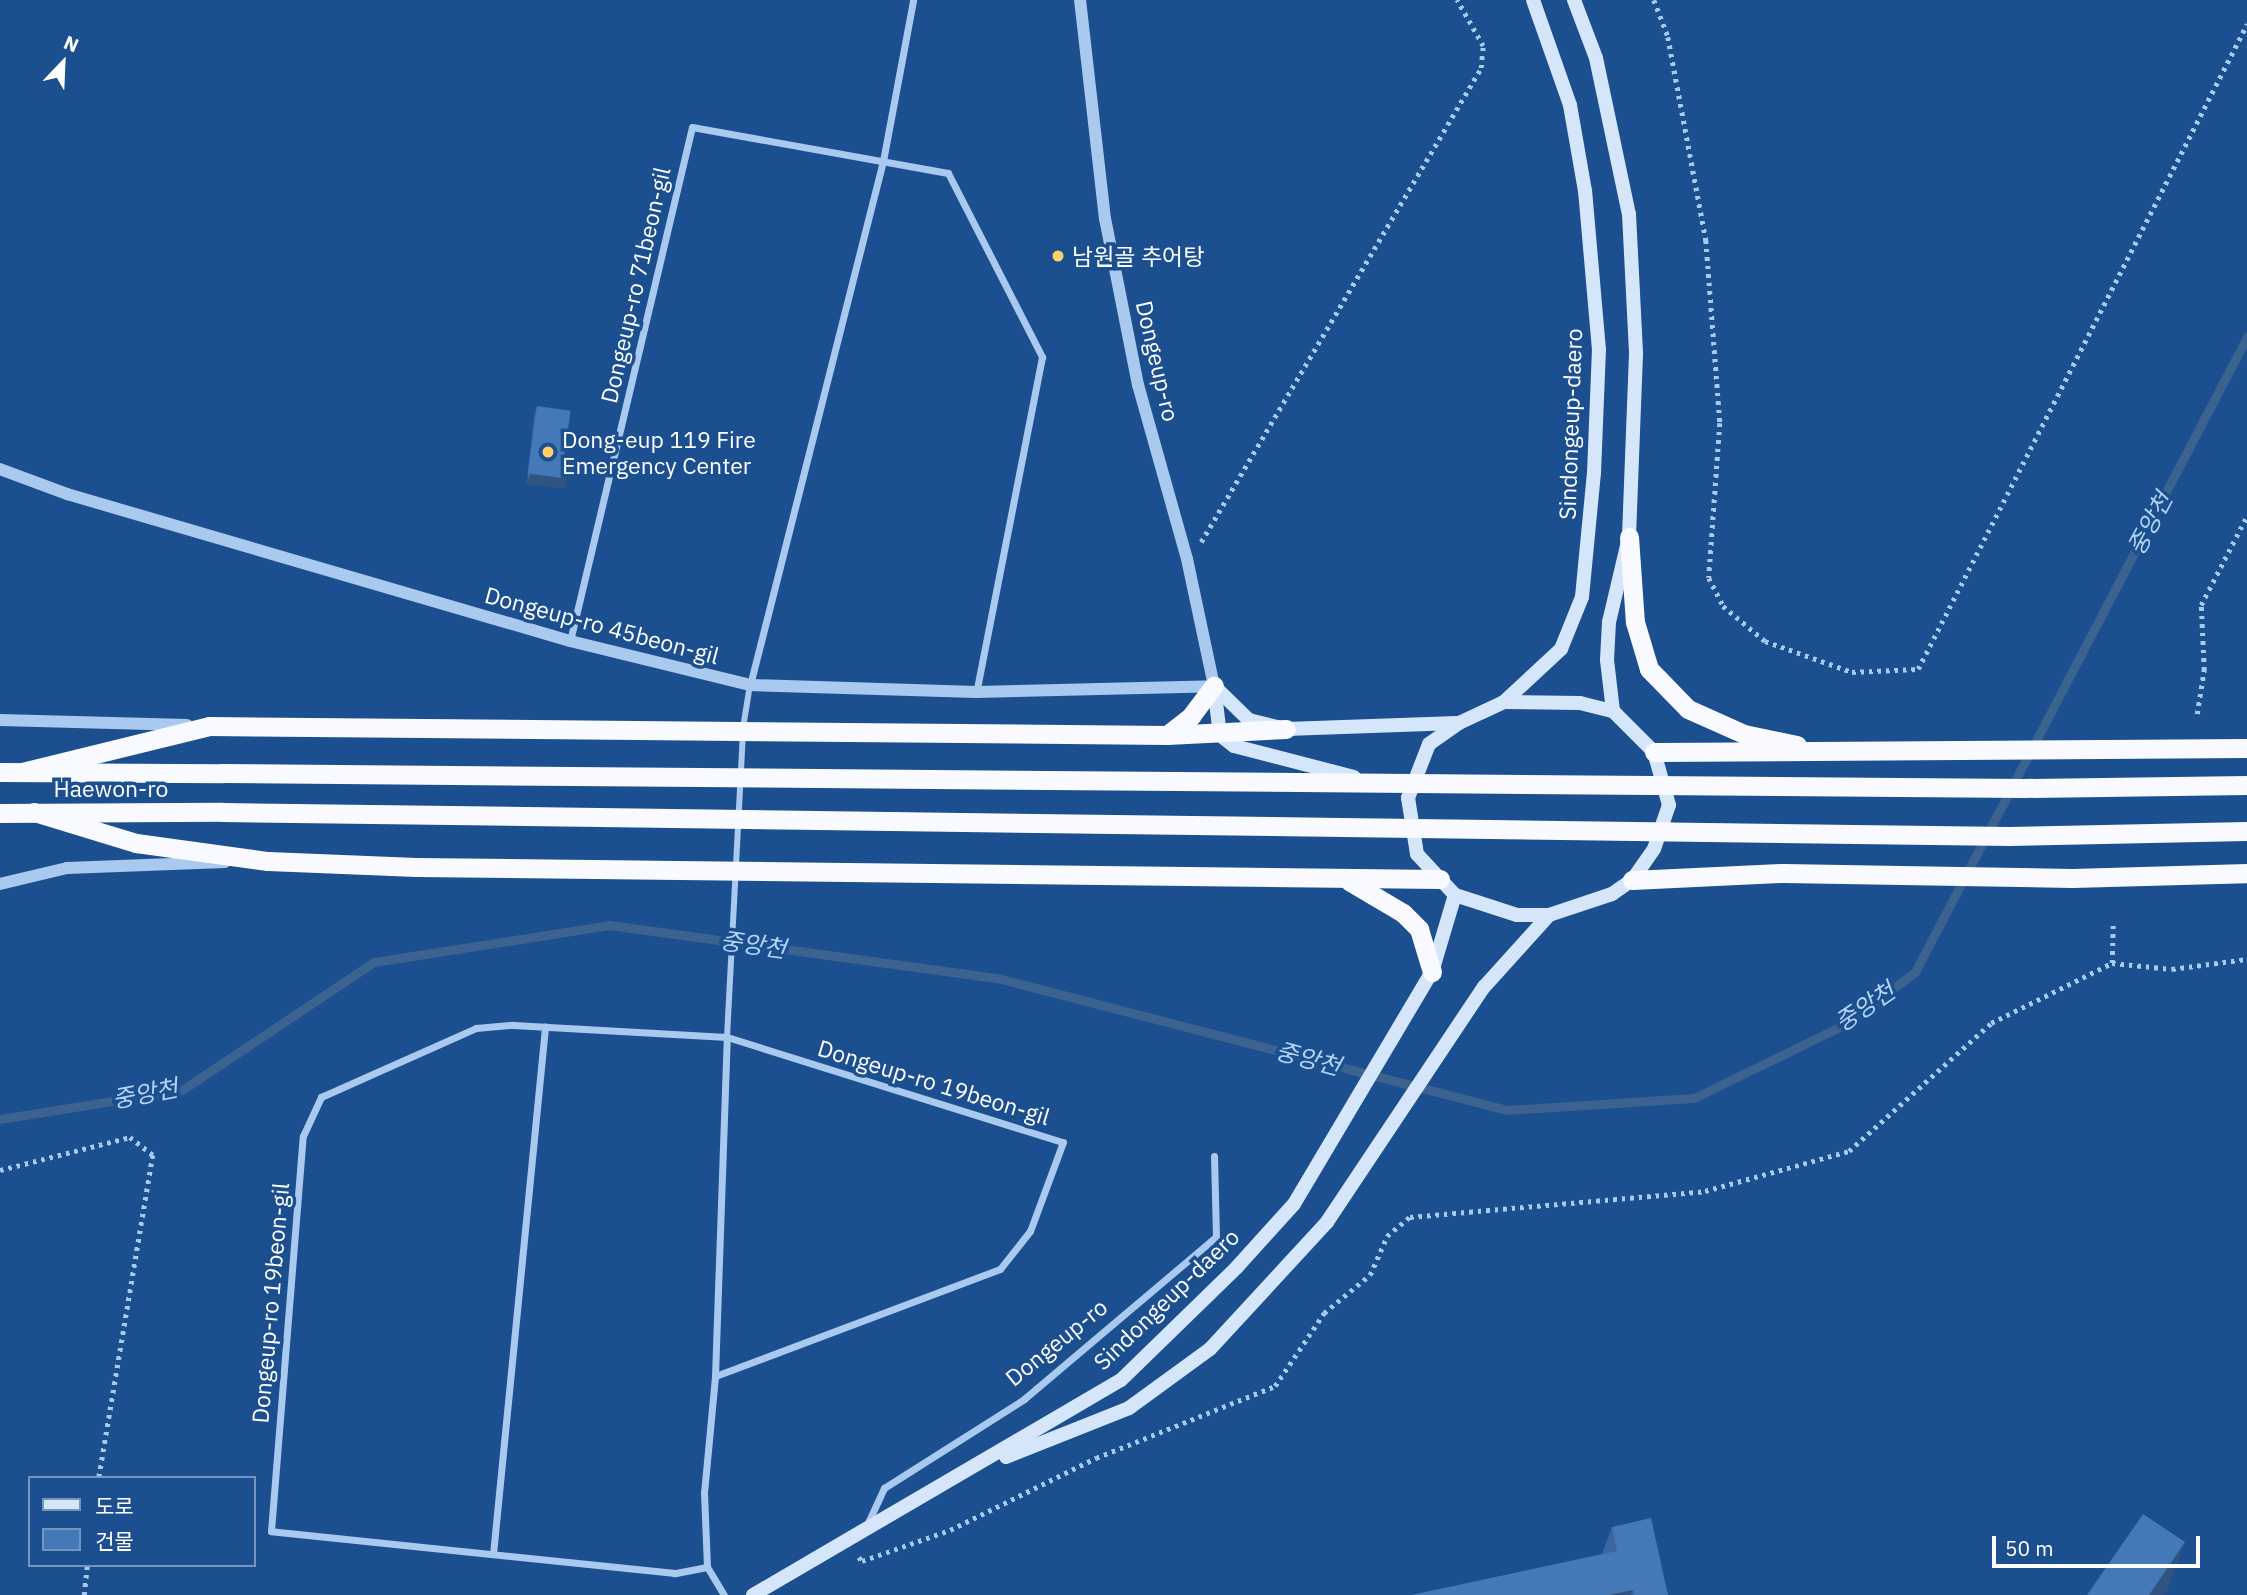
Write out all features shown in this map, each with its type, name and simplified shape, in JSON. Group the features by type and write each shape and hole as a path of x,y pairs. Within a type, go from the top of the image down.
{"highway":[{"path":"1629,537 1635,622 1649,669 1678,699 1688,709 1744,734 1839,753"},
{"path":"1167,735 1191,716 1214,686"},
{"path":"22,772 209,726 743,728 1167,735 1220,735 1286,729"},
{"path":"1654,752 2145,751 2247,748"},
{"name":"Haewon-ro","path":"0,772 2009,788 2247,785"},
{"path":"34,812 136,843 268,861 735,871 1440,879"},
{"name":"Haewon-ro","path":"0,813 222,812 2009,836 2247,831"},
{"path":"1632,880 1783,873 2072,878 2247,873"},
{"path":"1348,880 1404,913 1419,929 1432,972"}],"main road":[{"name":"Sindongeup-daero","path":"1504,702 1561,649 1582,597 1593,496 1600,350 1585,191 1570,105 1533,0"},
{"path":"1574,0 1596,58 1629,214 1636,354 1629,537 1609,622 1607,660 1613,711"},
{"path":"1214,686 1249,720 1286,729 1458,723"},
{"path":"1214,686 1220,735 1234,746 1376,782 1408,798"},
{"path":"1544,699 1613,711 1654,752 1669,804 1654,849 1632,880 1582,908 1549,915 1517,915 1455,895 1417,854 1408,798 1429,744 1458,723 1504,702 1544,699"},
{"name":"Sindongeup-daero","path":"966,1473 1121,1380 1294,1204 1432,972 1455,895"},
{"path":"753,1595 966,1473 1129,1408 1210,1349 1327,1222 1484,986 1549,915"}],"street":[{"path":"724,1595 707,1567 704,1493 715,1376 727,1019 736,896 743,728 750,685 883,161 913,0"},
{"name":"Dongeup-ro","path":"1080,0 1105,219 1138,385 1187,559 1214,686"},
{"name":"Dongeup-ro 71beon-gil","path":"570,641 692,127 948,173 1042,357 976,692"},
{"name":"Dongeup-ro 45beon-gil","path":"0,469 67,494 570,641 750,685 976,692 1214,686"},
{"path":"0,720 209,726"},
{"path":"0,884 67,869 268,861"},
{"path":"493,1554 545,1027"},
{"name":"Dongeup-ro 19beon-gil","path":"707,1567 675,1573 271,1531 303,1136 321,1097 476,1028 545,1027 727,1037 1063,1142 1030,1231 1000,1269 715,1376"},
{"name":"Dongeup-ro","path":"865,1530 884,1488 1024,1399 1216,1237 1214,1156"}],"path":[{"path":"1187,559 1210,531 1481,68 1483,46 1457,0"},
{"path":"1654,0 1668,37 1706,240 1720,423 1709,578 1723,606 1765,641 1852,672 1918,669 2247,24"},
{"path":"2197,714 2204,670 2201,605 2247,516"},
{"path":"2112,963 2113,922"},
{"path":"1410,1217 1705,1191 1849,1151 1990,1023 2112,963 2172,968 2247,959"},
{"path":"0,1170 130,1137 153,1155 99,1476"},
{"path":"84,1595 87,1567"}],"building":[{"name":"Dong-eup 119 Fire Emergency Center","path":"537,406 571,411 561,478 528,473"},
{"path":"2143,1514 2185,1542 2149,1595 2087,1595"},
{"path":"1651,1518 1668,1595 1634,1595 1633,1590 1608,1595 1412,1595 1617,1551 1612,1527"}],"waterway":[{"name":"중앙천","path":"0,1119 182,1090 374,962 609,925 1001,979 1507,1110 1694,1098 1848,1023 1915,972 2247,337"}],"place":[{"name":"남원골 추어탕","path":"1058,256"},
{"name":"Dong-eup 119 Fire Emergency Center","path":"548,452"}]}
